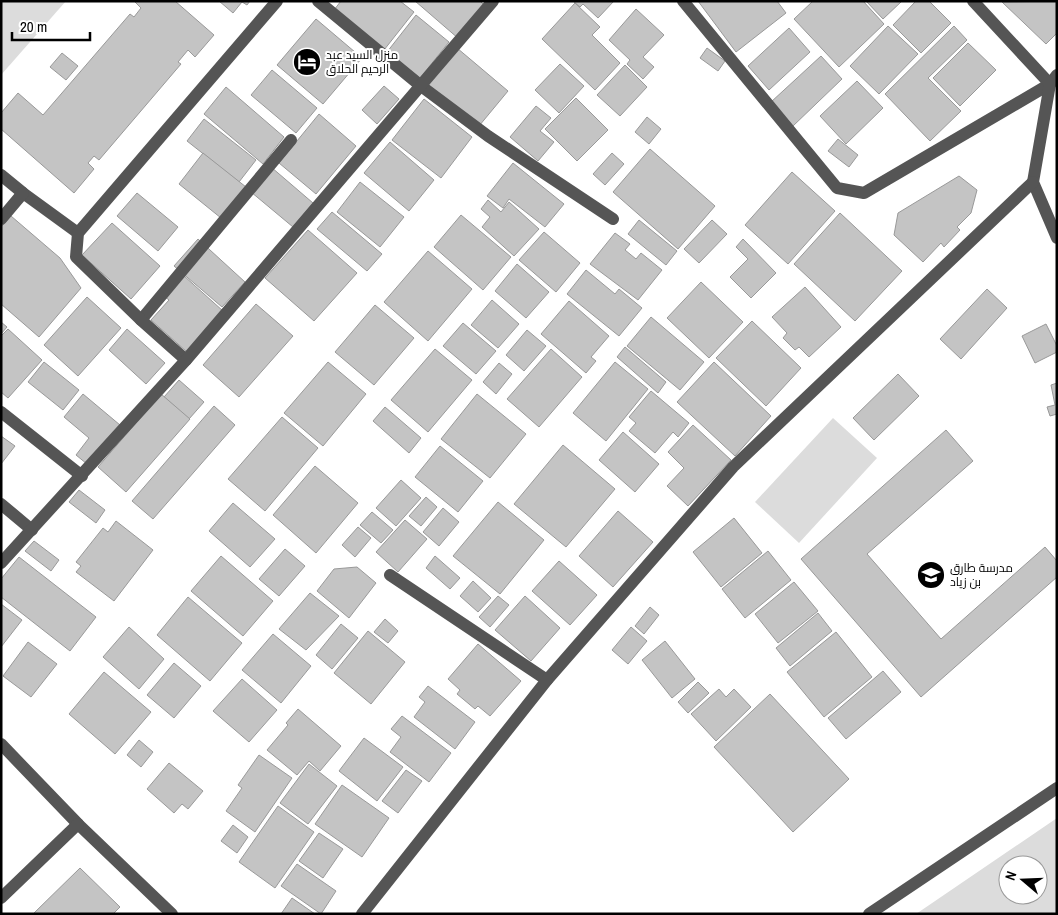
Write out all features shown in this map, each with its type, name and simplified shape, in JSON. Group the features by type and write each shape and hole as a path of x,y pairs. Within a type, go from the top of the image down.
{"street":[{"path":"186,360 76,257 78,233 278,1"},
{"path":"318,1 421,86 488,136 613,219"},
{"path":"1,563 186,360 493,1"},
{"path":"683,1 837,188 864,193 1053,80"},
{"path":"973,1 1053,80"},
{"path":"1053,80 1033,182 1057,238"},
{"path":"142,320 291,140"},
{"path":"1,174 23,193 78,233"},
{"path":"362,914 547,680 733,467 1033,182"},
{"path":"1,219 23,193"},
{"path":"1,412 82,476"},
{"path":"1,504 32,530"},
{"path":"390,575 547,680"},
{"path":"1,744 78,824 172,914"},
{"path":"869,914 1057,788"},
{"path":"1,898 78,824"}],"shaded area":[{"path":"1,1 66,1 1,75"},
{"path":"833,418 877,458 799,543 755,502"},
{"path":"1057,818 1057,914 916,914 998,858 998,905 1048,905 1048,855 1003,855"}],"building":[{"path":"134,1 175,1 214,35 195,57 188,50 178,62 181,64 99,160 94,156 88,163 94,169 74,193 1,129 1,113 18,93 43,115 130,14 134,17 141,8"},
{"path":"219,1 250,1 247,5 242,2 233,13"},
{"path":"341,1 400,1 414,12 384,50 334,10"},
{"path":"415,1 480,1 486,7 459,39"},
{"path":"573,1 614,1 598,18 583,4 580,7"},
{"path":"698,1 777,1 786,13 736,52"},
{"path":"813,1 863,1 884,24 839,67 794,19"},
{"path":"866,1 902,1 883,19"},
{"path":"916,1 929,1 951,23 921,53 893,25"},
{"path":"1057,1 1057,33 1046,44 1002,2"},
{"path":"575,3 600,27 592,35 620,63 595,90 542,39"},
{"path":"636,9 664,35 643,57 654,67 643,79 627,64 630,60 609,40"},
{"path":"416,15 449,42 420,78 387,52"},
{"path":"316,19 362,58 323,104 277,65"},
{"path":"888,26 918,54 879,94 850,66"},
{"path":"954,26 967,40 928,78 961,111 930,141 885,94"},
{"path":"789,28 810,52 769,90 748,66"},
{"path":"968,43 996,70 960,106 933,78"},
{"path":"457,48 508,91 479,126 427,84"},
{"path":"707,48 725,61 718,71 700,58"},
{"path":"62,53 78,66 66,80 50,67"},
{"path":"821,56 842,79 793,126 771,102"},
{"path":"560,64 584,86 559,113 535,90"},
{"path":"625,65 647,87 620,116 597,95"},
{"path":"272,70 317,108 296,133 251,95"},
{"path":"857,81 883,108 846,144 820,116"},
{"path":"384,86 399,99 377,124 362,110"},
{"path":"226,87 284,137 263,164 204,114"},
{"path":"576,98 608,130 577,161 545,129"},
{"path":"424,99 472,137 441,178 392,140"},
{"path":"536,106 551,118 540,131 554,142 538,161 510,137"},
{"path":"319,114 356,146 316,194 279,163"},
{"path":"647,117 661,129 649,144 635,132"},
{"path":"204,119 256,160 239,182 187,141"},
{"path":"838,139 858,155 849,167 828,151"},
{"path":"390,142 434,180 409,211 364,173"},
{"path":"650,149 715,206 678,249 613,192"},
{"path":"203,153 246,187 221,218 179,184"},
{"path":"612,153 624,164 605,185 593,174"},
{"path":"513,163 564,204 545,227 509,199 503,208 487,196"},
{"path":"271,167 313,203 293,227 251,192"},
{"path":"792,172 835,211 788,264 745,225"},
{"path":"959,176 977,190 971,213 957,227 960,230 944,247 941,243 923,262 894,235 898,213"},
{"path":"360,182 404,217 380,247 337,212"},
{"path":"137,193 178,227 158,251 117,216"},
{"path":"488,200 501,212 509,202 539,229 514,256 482,227 490,217 481,209"},
{"path":"332,212 382,254 367,271 317,229"},
{"path":"840,213 902,271 855,321 794,264"},
{"path":"461,215 511,257 483,290 434,247"},
{"path":"11,216 60,258 81,288 39,337 1,304 1,227"},
{"path":"639,220 677,251 666,265 628,234"},
{"path":"712,220 727,234 699,263 684,249"},
{"path":"112,223 160,266 131,299 82,255"},
{"path":"308,230 357,273 314,321 265,278"},
{"path":"544,232 580,263 556,292 519,260"},
{"path":"615,233 630,244 625,250 636,259 641,253 662,270 638,300 590,264"},
{"path":"198,239 245,282 222,307 174,266"},
{"path":"743,239 776,273 751,298 730,277 748,259 736,247"},
{"path":"428,251 472,289 428,341 384,302"},
{"path":"517,264 549,292 526,318 495,291"},
{"path":"586,270 615,294 619,289 642,308 619,336 567,294"},
{"path":"183,275 223,311 187,352 151,320 169,300 164,296"},
{"path":"701,282 743,322 709,358 667,318"},
{"path":"805,287 841,327 809,357 799,347 795,350 783,338 787,333 772,317"},
{"path":"987,289 1007,308 961,359 940,339"},
{"path":"87,297 121,328 78,376 44,345"},
{"path":"492,300 519,324 498,348 471,325"},
{"path":"569,301 609,336 591,357 596,361 586,373 541,334"},
{"path":"256,304 293,336 239,397 203,365"},
{"path":"375,305 414,338 374,385 335,352"},
{"path":"651,317 704,362 680,390 627,346"},
{"path":"752,321 801,368 766,406 716,358"},
{"path":"1,322 7,327 1,334"},
{"path":"463,323 496,351 476,374 443,346"},
{"path":"1046,324 1057,346 1057,352 1035,363 1022,336"},
{"path":"8,329 42,360 8,398 1,392 1,336"},
{"path":"127,329 165,363 146,384 109,350"},
{"path":"527,330 546,346 524,371 506,355"},
{"path":"625,347 666,382 658,393 617,357"},
{"path":"435,349 472,380 428,432 391,400"},
{"path":"551,349 582,377 539,427 507,399"},
{"path":"44,362 79,390 63,410 28,382"},
{"path":"328,362 366,394 323,446 284,413"},
{"path":"615,362 648,389 606,441 573,413"},
{"path":"714,362 771,416 735,456 677,402"},
{"path":"499,363 512,374 496,394 483,382"},
{"path":"898,374 919,396 874,440 853,418"},
{"path":"179,380 204,402 189,419 164,397"},
{"path":"1057,383 1057,414 1050,416 1047,407 1055,405 1051,385"},
{"path":"651,391 689,423 678,437 673,432 655,453 629,431 636,423 629,417"},
{"path":"83,394 120,425 87,464 76,455 89,438 64,417"},
{"path":"161,394 190,419 126,492 98,467"},
{"path":"477,394 526,434 490,478 441,439"},
{"path":"214,406 235,425 153,519 132,501"},
{"path":"385,407 421,438 409,453 373,421"},
{"path":"282,417 318,448 265,511 228,479"},
{"path":"693,425 731,460 688,506 667,486 684,468 668,452"},
{"path":"946,430 973,461 867,554 941,639 1045,547 1057,561 1057,577 921,697 801,559"},
{"path":"623,432 659,464 635,492 599,460"},
{"path":"1,436 15,446 1,464"},
{"path":"563,445 615,489 566,547 514,504"},
{"path":"440,446 483,481 458,512 415,477"},
{"path":"315,466 358,503 316,553 273,515"},
{"path":"401,480 421,498 396,526 376,508"},
{"path":"79,490 105,510 96,523 69,502"},
{"path":"426,497 437,507 421,526 409,516"},
{"path":"498,502 544,540 500,594 453,556"},
{"path":"233,503 275,539 250,567 209,531"},
{"path":"443,508 459,522 439,546 423,532"},
{"path":"618,511 653,542 613,587 579,556"},
{"path":"372,512 393,530 381,543 360,525"},
{"path":"734,518 762,553 721,587 693,552"},
{"path":"405,520 427,539 398,572 376,552"},
{"path":"116,521 153,550 114,601 76,572 81,566 76,562 103,528 108,532"},
{"path":"358,527 371,538 355,557 342,545"},
{"path":"34,541 59,560 51,571 25,551"},
{"path":"285,549 305,566 279,596 259,579"},
{"path":"768,551 791,580 745,618 722,589"},
{"path":"221,556 273,601 243,636 191,591"},
{"path":"435,556 460,578 450,589 426,568"},
{"path":"19,557 96,617 70,651 1,597 1,579"},
{"path":"559,561 597,595 570,625 532,591"},
{"path":"357,567 376,583 349,618 317,591 334,569"},
{"path":"473,581 491,598 478,612 460,596"},
{"path":"794,582 818,611 778,643 755,614"},
{"path":"310,593 339,616 306,650 279,629"},
{"path":"498,596 509,605 490,627 479,617"},
{"path":"525,596 560,628 531,661 495,630"},
{"path":"188,597 242,643 210,681 157,635"},
{"path":"1,604 22,620 1,647"},
{"path":"650,607 659,615 644,634 635,626"},
{"path":"818,613 832,631 790,666 776,648"},
{"path":"385,619 398,631 388,643 374,632"},
{"path":"341,624 358,638 332,669 316,655"},
{"path":"129,627 164,659 139,689 103,657"},
{"path":"631,627 647,641 628,664 612,650"},
{"path":"368,631 405,662 371,704 334,673"},
{"path":"836,632 872,677 824,717 787,672"},
{"path":"273,634 311,666 281,703 242,670"},
{"path":"665,641 695,679 672,698 642,660"},
{"path":"28,642 57,664 31,697 3,676"},
{"path":"478,644 521,681 490,716 478,706 475,709 457,694 460,690 448,679"},
{"path":"174,663 201,686 174,718 147,695"},
{"path":"883,671 901,692 846,739 828,718"},
{"path":"104,672 151,712 115,754 69,714"},
{"path":"242,679 277,710 249,742 213,711"},
{"path":"698,682 709,693 688,713 678,702"},
{"path":"428,686 475,722 455,749 414,717 425,702 419,697"},
{"path":"719,689 726,697 734,689 751,707 716,741 691,714"},
{"path":"770,694 849,779 793,832 714,747"},
{"path":"298,709 341,746 320,771 309,761 297,775 267,750 288,725 286,723"},
{"path":"402,716 451,753 429,782 390,752 401,737 391,729"},
{"path":"364,738 403,767 377,801 339,771"},
{"path":"139,740 153,752 141,767 127,755"},
{"path":"259,755 292,778 255,832 226,811 242,788 238,785"},
{"path":"169,763 203,791 188,809 182,804 174,813 147,789"},
{"path":"309,764 337,786 308,824 280,803"},
{"path":"406,770 422,781 398,813 382,801"},
{"path":"342,785 389,818 362,857 315,824"},
{"path":"278,806 314,832 275,888 239,862"},
{"path":"233,825 248,837 237,853 221,841"},
{"path":"319,833 343,849 323,878 299,861"},
{"path":"297,864 336,891 321,914 281,886"},
{"path":"80,868 120,907 113,914 33,914"},
{"path":"292,898 315,914 281,914"}],"place":[{"name":"منزل السيد عبد الرحيم الحلاق","path":"307,62"},
{"name":"مدرسة طارق بن زياد","path":"931,575"}]}
